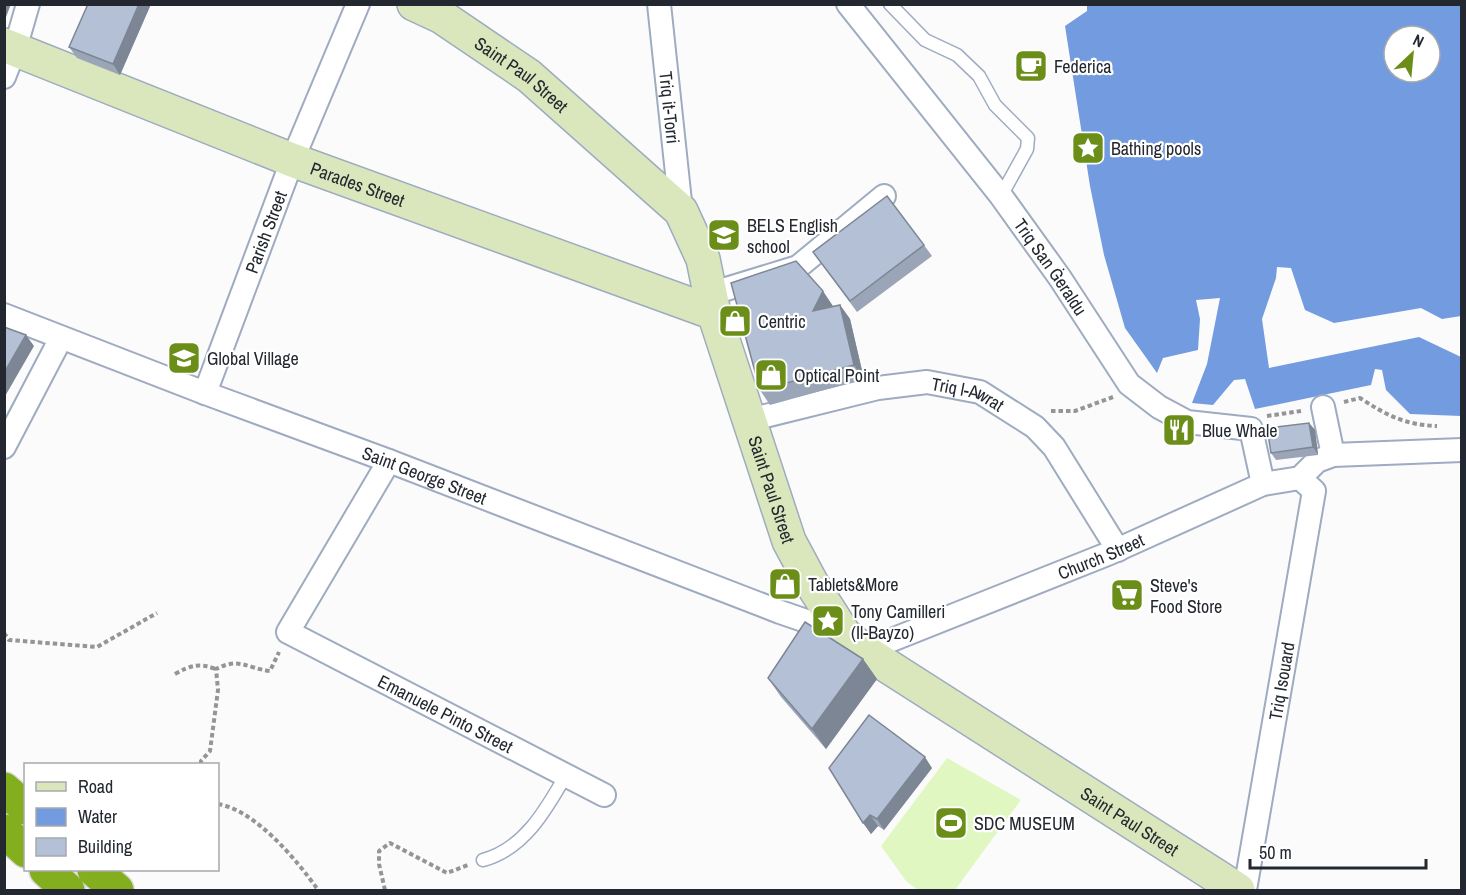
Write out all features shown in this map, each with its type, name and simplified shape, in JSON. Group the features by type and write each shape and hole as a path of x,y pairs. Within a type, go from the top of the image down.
{"highway":[{"path":"4,789 24,806"},
{"path":"4,831 24,849"},
{"path":"47,871 68,891"},
{"path":"95,871 117,891"}],"street":[{"path":"8,57 28,4"},
{"name":"Parish Street","path":"205,393 292,160 358,4"},
{"name":"Saint Paul Street","path":"414,4 442,17 529,76 681,211 703,258 712,303 789,541 812,584 854,643 1238,891"},
{"name":"Triq it-Torri","path":"658,4 681,211"},
{"name":"Triq San Ġeraldu","path":"848,4 1001,196 1060,278 1129,384 1137,392 1187,422 1251,429"},
{"name":"Parades Street","path":"8,57 292,160 712,303"},
{"path":"712,303 798,267 884,196"},
{"name":"Saint George Street","path":"4,315 389,461 780,612 854,643"},
{"path":"4,447 61,338"},
{"name":"Triq l-Awrat","path":"749,420 878,388 927,382 980,392 1035,427 1054,447 1118,550"},
{"path":"1323,407 1333,455"},
{"path":"1251,429 1263,484"},
{"path":"1300,478 1317,461 1333,455 1461,450"},
{"path":"288,632 389,461"},
{"name":"Church Street","path":"854,643 1118,550 1263,484 1300,478"},
{"name":"Triq Isouard","path":"1245,891 1314,491 1300,478"},
{"name":"Emanuele Pinto Street","path":"288,632 604,795"}],"lane":[{"path":"890,4 925,40 957,55 979,76 995,105 1028,138 1027,148 1001,196"},
{"path":"483,860 498,856 518,842 542,816 566,776"}],"path":[{"path":"1009,411 1075,411 1121,394 1137,392"},
{"path":"1251,429 1258,418 1360,398 1384,414 1416,425 1438,426"},
{"path":"4,633 9,640 97,647 157,613"},
{"path":"175,674 192,665 204,665 216,669 233,662 252,668 270,670 288,632"},
{"path":"201,763 210,751 218,690 216,669"},
{"path":"219,804 249,817 275,840 318,891"},
{"path":"385,891 379,864 379,851 390,843 447,873 483,860"}],"green space":[{"name":"SDC MUSEUM","path":"947,758 1021,800 955,890 918,890 906,881 881,846"}],"water":[{"path":"1087,5 1461,5 1461,316 1442,319 1421,308 1334,323 1305,310 1291,268 1277,267 1276,278 1262,319 1269,368 1419,337 1461,357 1461,416 1410,414 1386,390 1382,370 1375,369 1371,385 1255,409 1245,379 1234,380 1213,405 1192,403 1207,364 1220,298 1196,300 1200,319 1198,350 1163,358 1157,373 1125,328 1104,255 1090,186 1065,26 1087,11"}],"building":[{"path":"88,4 139,4 113,64 69,47"},
{"path":"887,196 924,245 850,301 813,252"},
{"path":"796,261 823,291 813,311 840,305 854,365 760,390 731,283"},
{"path":"4,327 26,335 4,373"},
{"path":"1309,423 1313,447 1271,453 1267,428"},
{"path":"805,622 863,659 812,729 768,678"},
{"path":"869,715 925,757 877,819 870,815 863,823 829,768"}],"place":[{"name":"Federica","path":"1031,66"},
{"name":"Bathing pools","path":"1088,148"},
{"name":"BELS English school","path":"724,235"},
{"name":"Centric","path":"735,321"},
{"name":"Global Village","path":"184,358"},
{"name":"Optical Point","path":"771,375"},
{"name":"Blue Whale","path":"1179,430"},
{"name":"Tablets&More","path":"785,584"},
{"name":"Steve's Food Store","path":"1127,595"},
{"name":"Tony Camilleri (Il-Bayzo)","path":"828,621"},
{"name":"SDC MUSEUM","path":"951,823"}]}
